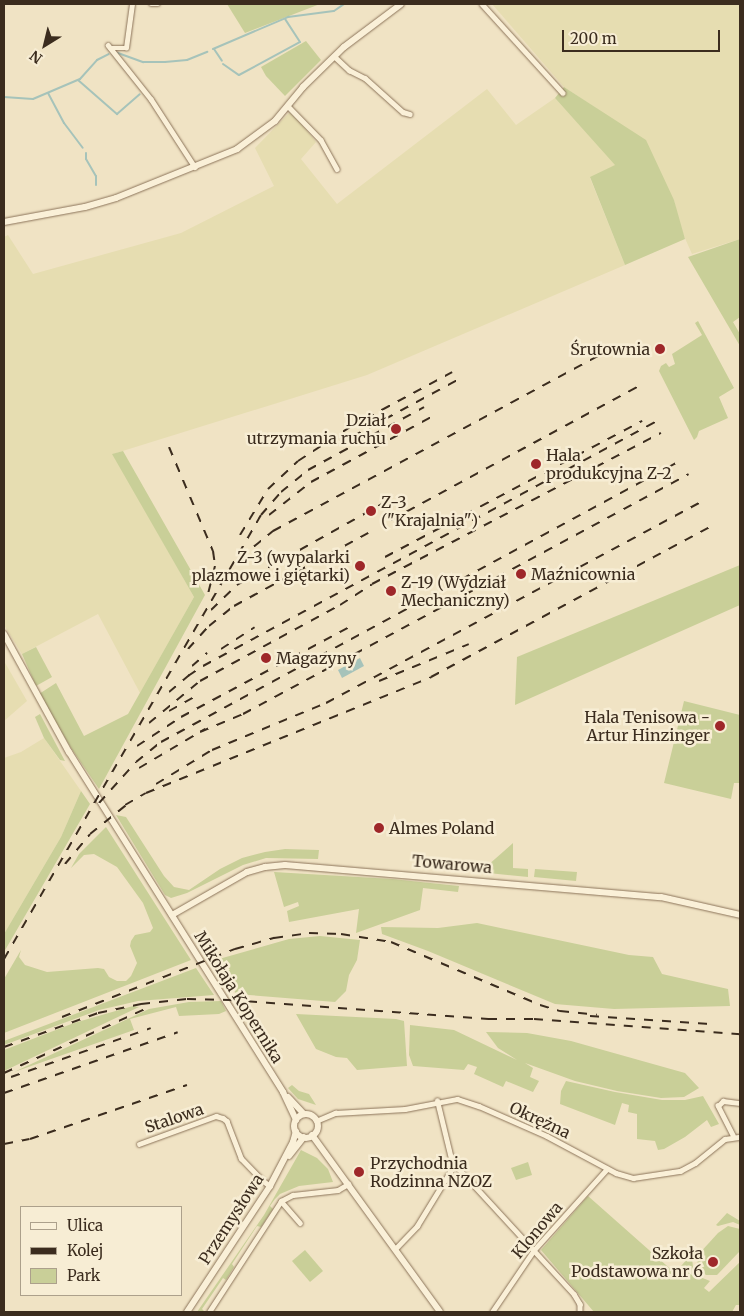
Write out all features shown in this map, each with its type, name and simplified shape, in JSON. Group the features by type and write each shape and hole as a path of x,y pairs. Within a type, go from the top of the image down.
{"main road":[{"path":"4,222 85,207 195,167 237,149 258,136 275,121 312,77 354,38 401,4"},
{"name":"Mikołaja Kopernika","path":"4,634 69,752 283,1092 296,1120"},
{"name":"Towarowa","path":"172,915 247,872 265,867 285,865 661,897 740,915"},
{"name":"Mikołaja Kopernika","path":"283,1092 304,1114"},
{"path":"304,1114 311,1115 316,1121 317,1129 312,1135 304,1137 296,1132 296,1120 304,1114"},
{"name":"Przemysłowa","path":"187,1312 270,1186 296,1132"},
{"path":"312,1135 440,1312"},
{"name":"Przemysłowa","path":"281,1166 304,1137"}],"street":[{"path":"132,4 126,48 109,46 151,98 195,167"},
{"path":"151,4 158,4"},
{"path":"482,4 564,93"},
{"path":"334,56 349,70 365,78 403,112 410,114"},
{"path":"288,106 321,140 337,169"},
{"name":"Okrężna","path":"316,1121 335,1113 405,1109 437,1101 457,1099 479,1106 554,1139 623,1177 633,1178 680,1171 694,1163 720,1142 732,1136"},
{"path":"395,1249 417,1226 454,1167 437,1101"},
{"path":"740,1103 723,1101 718,1106 732,1136 740,1137"},
{"name":"Stalowa","path":"139,1144 216,1116 227,1121 241,1158 270,1186"},
{"path":"454,1167 459,1169 578,1299 580,1312"},
{"name":"Klonowa","path":"492,1312 534,1250 607,1169"},
{"path":"209,1312 281,1201 293,1194 338,1190 348,1184"},
{"path":"281,1201 300,1224"}],"shaded area":[{"path":"492,4 740,4 740,239 692,254 680,227 674,200 599,110 564,87"},
{"path":"487,89 516,125 555,98 616,165 590,178 625,265 367,375 113,454 194,597 140,693 98,614 22,654 4,625 4,237 8,235 33,274 181,233 274,186 255,148 291,111 316,142 301,159 337,204"},
{"path":"4,661 27,701 4,721"},
{"path":"44,738 81,791 61,837 4,934 4,758 21,752"}],"green space":[{"path":"227,4 320,4 245,33"},
{"path":"306,41 321,60 285,96 266,76 261,67"},
{"path":"564,87 646,140 674,200 685,239 625,265 590,177 615,165 555,98"},
{"path":"740,239 740,317 733,322 740,334 740,346 688,257"},
{"path":"698,321 734,388 719,397 728,418 699,431 694,440 659,371 661,366 666,363 669,367 675,364 672,354 702,335 695,323"},
{"path":"123,451 205,595 99,789 71,748 39,694 56,683 84,736 128,714 194,597 112,454"},
{"path":"740,565 740,605 515,705 517,657"},
{"path":"36,647 52,677 36,686 22,654"},
{"path":"684,701 740,715 740,783 734,783 731,799 664,783"},
{"path":"40,714 65,761 60,760 44,738 35,717"},
{"path":"81,791 90,804 4,952 4,934 61,837"},
{"path":"116,815 126,817 164,876 174,887 189,890 220,869 242,858 265,852 285,849 319,850 318,859 266,858 243,865 187,893 171,898 165,895"},
{"path":"106,827 191,960 4,1033 4,979 21,950 19,957 25,965 47,972 98,968 104,969 109,977 117,981 126,981 131,976 137,963 130,946 131,941 135,935 150,932 153,928 143,903 117,867 94,854 84,855 71,868 79,854"},
{"path":"513,843 513,868 528,869 528,877 469,871 469,863 487,866"},
{"path":"535,869 577,872 576,881 534,877"},
{"path":"274,872 392,879 459,886 458,892 423,888 420,910 356,933 359,909 289,922 287,911 299,906 298,902 284,907"},
{"path":"477,923 629,955 653,957 662,974 728,989 730,1006 614,1009 555,1004 382,934 381,927 438,928"},
{"path":"320,936 360,940 357,960 349,975 346,991 335,1002 236,994 219,959 289,939"},
{"path":"196,968 214,995 138,1001 99,1010 4,1045 4,1041"},
{"path":"221,1001 226,1011 219,1014 179,1016 176,1007 130,1019 134,1030 14,1072 149,1009 189,1002"},
{"path":"133,1006 139,1007 4,1071 4,1050 74,1023"},
{"path":"296,1014 404,1021 407,1066 357,1070 347,1058 336,1057 316,1049"},
{"path":"410,1025 454,1030 517,1060 498,1048 486,1032 527,1033 571,1041 685,1073 699,1088 684,1097 661,1098 617,1091 575,1081 525,1063 533,1068 530,1077 539,1081 533,1092 506,1081 503,1087 474,1074 477,1067 468,1064 464,1070 413,1066 409,1055"},
{"path":"566,1081 662,1100 685,1100 703,1096 719,1124 711,1127 707,1120 685,1137 664,1149 658,1150 655,1141 637,1139 637,1114 628,1112 629,1105 622,1103 615,1125 560,1104 561,1091"},
{"path":"292,1085 299,1091 309,1094 316,1105 298,1099 288,1088"},
{"path":"301,1150 317,1158 328,1169 333,1182 299,1186 280,1194 270,1206 273,1209 261,1227 257,1226 232,1264 234,1267 226,1280 223,1278 202,1309 205,1312 197,1312 264,1215"},
{"path":"528,1162 532,1175 516,1180 511,1168"},
{"path":"588,1196 675,1273 695,1250 692,1258 693,1267 700,1277 710,1281 704,1288 709,1292 740,1262 740,1305 736,1305 732,1312 594,1312 541,1250"},
{"path":"727,1213 740,1221 740,1225 733,1222 716,1225"},
{"path":"728,1226 740,1229 740,1251 717,1275 706,1275 698,1268 697,1256 718,1233"},
{"path":"305,1250 323,1271 310,1282 292,1261"}],"water":[{"path":"360,658 364,666 342,678 338,670"}],"waterway":[{"path":"213,49 288,17 334,11 344,4"},
{"path":"223,64 239,75 300,42 285,19"},
{"path":"214,49 222,61"},
{"path":"118,53 143,62 165,62 187,60 207,52"},
{"path":"4,97 33,99 80,79 97,60 109,54"},
{"path":"78,80 117,114 140,94"},
{"path":"48,93 64,123 83,148"},
{"path":"86,153 86,159 96,176 96,185"}],"railway":[{"path":"240,558 273,531 620,344"},
{"path":"240,535 268,489 298,461 350,427 452,372"},
{"path":"337,445 457,380"},
{"path":"391,520 637,387"},
{"path":"4,959 261,515 281,492 308,470 424,407"},
{"path":"269,515 311,482 433,416"},
{"path":"385,557 642,421"},
{"path":"188,676 203,666 655,422"},
{"path":"149,723 200,681 340,605 372,584 661,433"},
{"path":"169,447 213,551 215,566 208,595"},
{"path":"99,803 136,762 161,742 678,462"},
{"path":"200,732 243,714 689,474"},
{"path":"211,610 237,585 387,501"},
{"path":"156,784 212,750 326,703 703,501"},
{"path":"125,805 146,793 431,677 712,526"},
{"path":"188,649 209,626 234,606 368,533"},
{"path":"221,649 255,627"},
{"path":"137,746 181,717 348,628"},
{"path":"379,681 469,644"},
{"path":"192,666 207,653"},
{"path":"169,692 192,673"},
{"path":"169,711 194,697"},
{"path":"139,768 205,729"},
{"path":"65,864 90,834 130,802"},
{"path":"62,1017 235,949 274,938 309,933 341,934 391,942 540,1005 560,1011 597,1015"},
{"path":"4,1047 98,1013 141,1004 187,999 230,1000 488,1019 534,1019 740,1034"},
{"path":"4,1073 147,1008"},
{"path":"590,1016 710,1024"},
{"path":"11,1077 151,1028"},
{"path":"4,1093 178,1032"},
{"path":"4,1144 30,1139 187,1085"}],"place":[{"name":"Śrutownia","path":"660,349"},
{"name":"Dział utrzymania ruchu","path":"396,429"},
{"name":"Hala produkcyjna Z-2","path":"536,464"},
{"name":"Z-3 (\"Krajalnia\")","path":"371,511"},
{"name":"Z-3 (wypalarki plazmowe i giętarki)","path":"360,566"},
{"name":"Maźnicownia","path":"521,574"},
{"name":"Z-19 (Wydział Mechaniczny)","path":"391,591"},
{"name":"Magazyny","path":"266,658"},
{"name":"Hala Tenisowa - Artur Hinzinger","path":"720,726"},
{"name":"Almes Poland","path":"379,828"},
{"name":"Przychodnia Rodzinna NZOZ","path":"359,1172"},
{"name":"Szkoła Podstawowa nr 6","path":"713,1262"}]}
